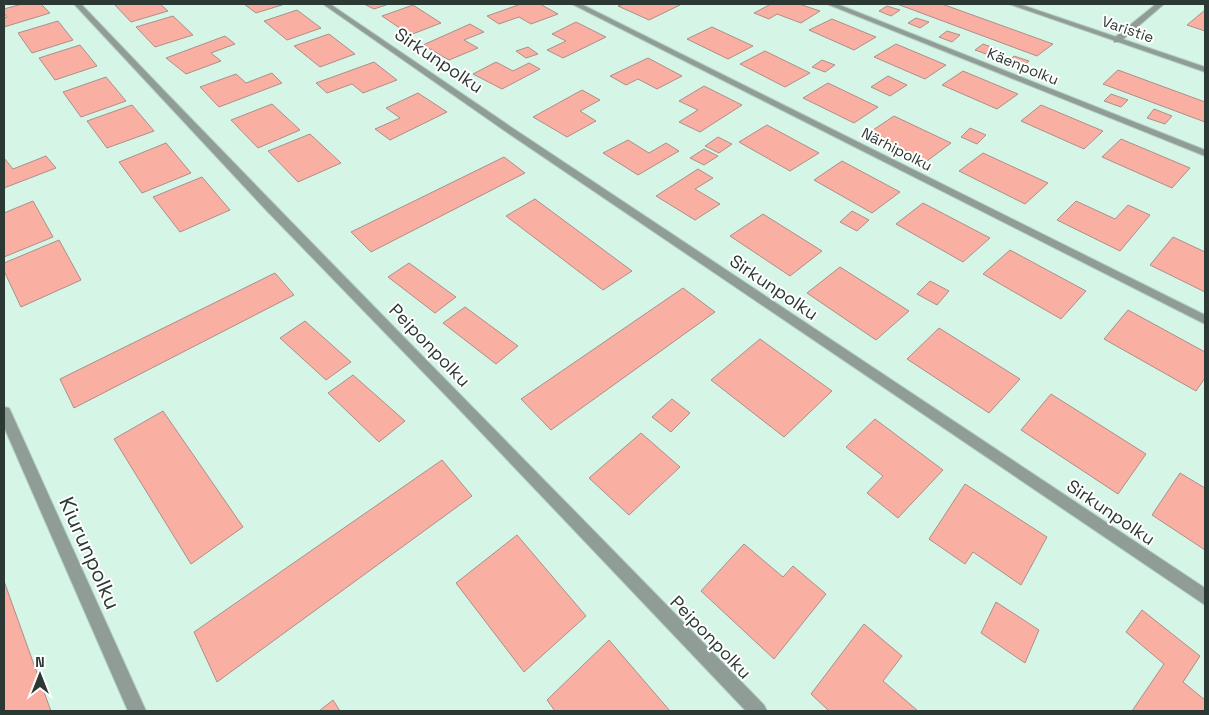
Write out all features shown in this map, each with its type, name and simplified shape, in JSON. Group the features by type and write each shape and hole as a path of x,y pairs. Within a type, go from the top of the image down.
{"street":[{"name":"Peiponpolku","path":"77,4 270,208 461,402 758,711"},
{"name":"Sirkunpolku","path":"326,4 508,129 1205,596"},
{"name":"Närhipolku","path":"576,4 1205,320"},
{"name":"Käenpolku","path":"831,4 1205,153"},
{"name":"Varistie","path":"1013,4 1205,70"},
{"path":"1117,40 1160,4"},
{"name":"Kiurunpolku","path":"4,412 137,711"}],"building":[{"path":"22,4 41,4 50,13 4,27 4,18 7,17 4,9"},
{"path":"114,4 160,4 168,11 131,22"},
{"path":"244,4 285,4 256,13"},
{"path":"364,4 389,4 374,9"},
{"path":"521,4 540,4 558,14 531,24 519,17 499,24 487,16"},
{"path":"624,4 680,5 649,20 618,6"},
{"path":"771,4 799,4 820,11 801,23 777,14 769,19 754,13"},
{"path":"897,4 942,4 1053,44 1037,56"},
{"path":"413,5 441,23 410,35 382,16"},
{"path":"887,6 900,10 891,16 879,11"},
{"path":"297,10 321,28 287,40 264,21"},
{"path":"1205,10 1205,31 1187,25"},
{"path":"173,16 193,35 155,47 136,27"},
{"path":"916,18 929,22 920,28 908,23"},
{"path":"832,19 876,37 854,50 809,30"},
{"path":"58,21 73,40 32,53 18,33"},
{"path":"576,22 606,37 563,58 547,50 566,41 552,34"},
{"path":"470,24 484,32 464,40 478,48 449,60 423,45"},
{"path":"712,27 753,46 728,59 687,39"},
{"path":"947,31 960,35 952,42 939,37"},
{"path":"329,34 355,54 320,67 294,46"},
{"path":"225,36 235,44 211,53 221,61 186,74 166,58"},
{"path":"896,44 946,65 925,79 874,57"},
{"path":"983,44 997,49 989,55 975,50"},
{"path":"80,45 97,66 55,80 39,58"},
{"path":"528,47 538,54 526,58 516,51"},
{"path":"765,51 810,73 785,87 740,64"},
{"path":"1014,56 1029,61 1022,68 1007,63"},
{"path":"648,58 682,76 657,89 638,79 626,85 610,76"},
{"path":"822,60 835,65 825,72 812,67"},
{"path":"374,62 397,80 363,93 352,84 327,93 316,83"},
{"path":"496,62 513,71 529,63 540,69 502,89 473,74"},
{"path":"1118,70 1205,102 1205,122 1103,84"},
{"path":"963,71 1018,94 997,109 942,85"},
{"path":"272,73 282,83 219,107 200,87 236,74 246,83"},
{"path":"888,76 907,85 890,96 871,87"},
{"path":"106,77 126,101 81,117 63,92"},
{"path":"828,83 878,107 854,123 803,98"},
{"path":"704,86 742,105 700,132 679,122 698,110 679,101"},
{"path":"582,90 600,100 580,111 596,121 567,137 533,117"},
{"path":"418,93 447,112 390,140 375,129 400,118 386,108"},
{"path":"1111,94 1128,100 1121,107 1104,101"},
{"path":"272,104 300,130 258,148 231,120"},
{"path":"132,105 154,131 107,148 87,121"},
{"path":"1041,105 1103,131 1084,149 1021,121"},
{"path":"1154,109 1172,116 1165,124 1147,118"},
{"path":"894,116 951,143 927,161 870,132"},
{"path":"767,125 819,153 790,171 739,142"},
{"path":"970,128 986,135 977,144 961,137"},
{"path":"310,134 341,163 298,182 268,151"},
{"path":"718,137 732,144 719,153 705,146"},
{"path":"1121,139 1190,168 1172,188 1102,157"},
{"path":"628,140 649,153 666,143 679,151 638,175 603,153"},
{"path":"166,143 191,173 142,193 119,162"},
{"path":"704,149 718,156 704,165 690,158"},
{"path":"983,153 1048,183 1025,204 959,171"},
{"path":"46,156 56,168 4,188 4,158 13,169"},
{"path":"504,157 525,173 371,252 351,232"},
{"path":"842,161 900,192 872,213 814,180"},
{"path":"698,169 713,178 695,189 720,204 695,220 656,196"},
{"path":"202,177 230,210 180,232 153,197"},
{"path":"535,199 632,271 603,290 506,216"},
{"path":"33,201 53,237 4,257 4,213"},
{"path":"1076,201 1115,219 1128,205 1150,215 1120,251 1057,220"},
{"path":"923,203 990,238 963,262 896,224"},
{"path":"852,211 869,220 857,231 840,222"},
{"path":"763,214 822,251 790,276 730,236"},
{"path":"1173,237 1205,252 1205,292 1150,265"},
{"path":"59,240 81,280 21,307 4,271 4,263"},
{"path":"1010,250 1086,291 1061,319 983,274"},
{"path":"409,263 456,297 435,313 388,277"},
{"path":"840,267 909,311 876,340 807,293"},
{"path":"275,273 294,295 74,408 60,379"},
{"path":"930,281 949,291 937,305 917,294"},
{"path":"683,288 715,312 551,430 521,399"},
{"path":"465,307 518,346 496,364 443,323"},
{"path":"1128,310 1205,352 1205,378 1196,391 1104,339"},
{"path":"305,321 351,362 326,380 280,338"},
{"path":"939,328 1020,379 989,413 907,359"},
{"path":"760,339 832,391 784,437 711,380"},
{"path":"353,375 405,421 379,442 328,393"},
{"path":"1051,394 1146,454 1118,494 1021,430"},
{"path":"672,399 690,413 671,432 652,417"},
{"path":"163,411 243,527 191,564 114,439"},
{"path":"875,419 943,470 898,518 867,493 883,476 846,447"},
{"path":"641,433 680,467 629,515 589,478"},
{"path":"442,460 472,496 217,682 194,632"},
{"path":"1180,473 1205,488 1205,550 1152,515"},
{"path":"965,484 1047,537 1021,585 973,552 965,564 929,539"},
{"path":"517,535 586,616 524,672 456,583"},
{"path":"744,544 783,577 793,566 826,594 774,659 701,591"},
{"path":"4,581 33,662 51,711 4,711"},
{"path":"996,602 1039,630 1025,663 981,633"},
{"path":"1142,610 1200,656 1183,682 1205,700 1205,711 1132,711 1164,664 1126,632"},
{"path":"864,624 902,656 883,681 918,711 829,711 811,694"},
{"path":"609,640 670,711 555,711 547,700"},
{"path":"333,700 340,711 319,711"}]}
